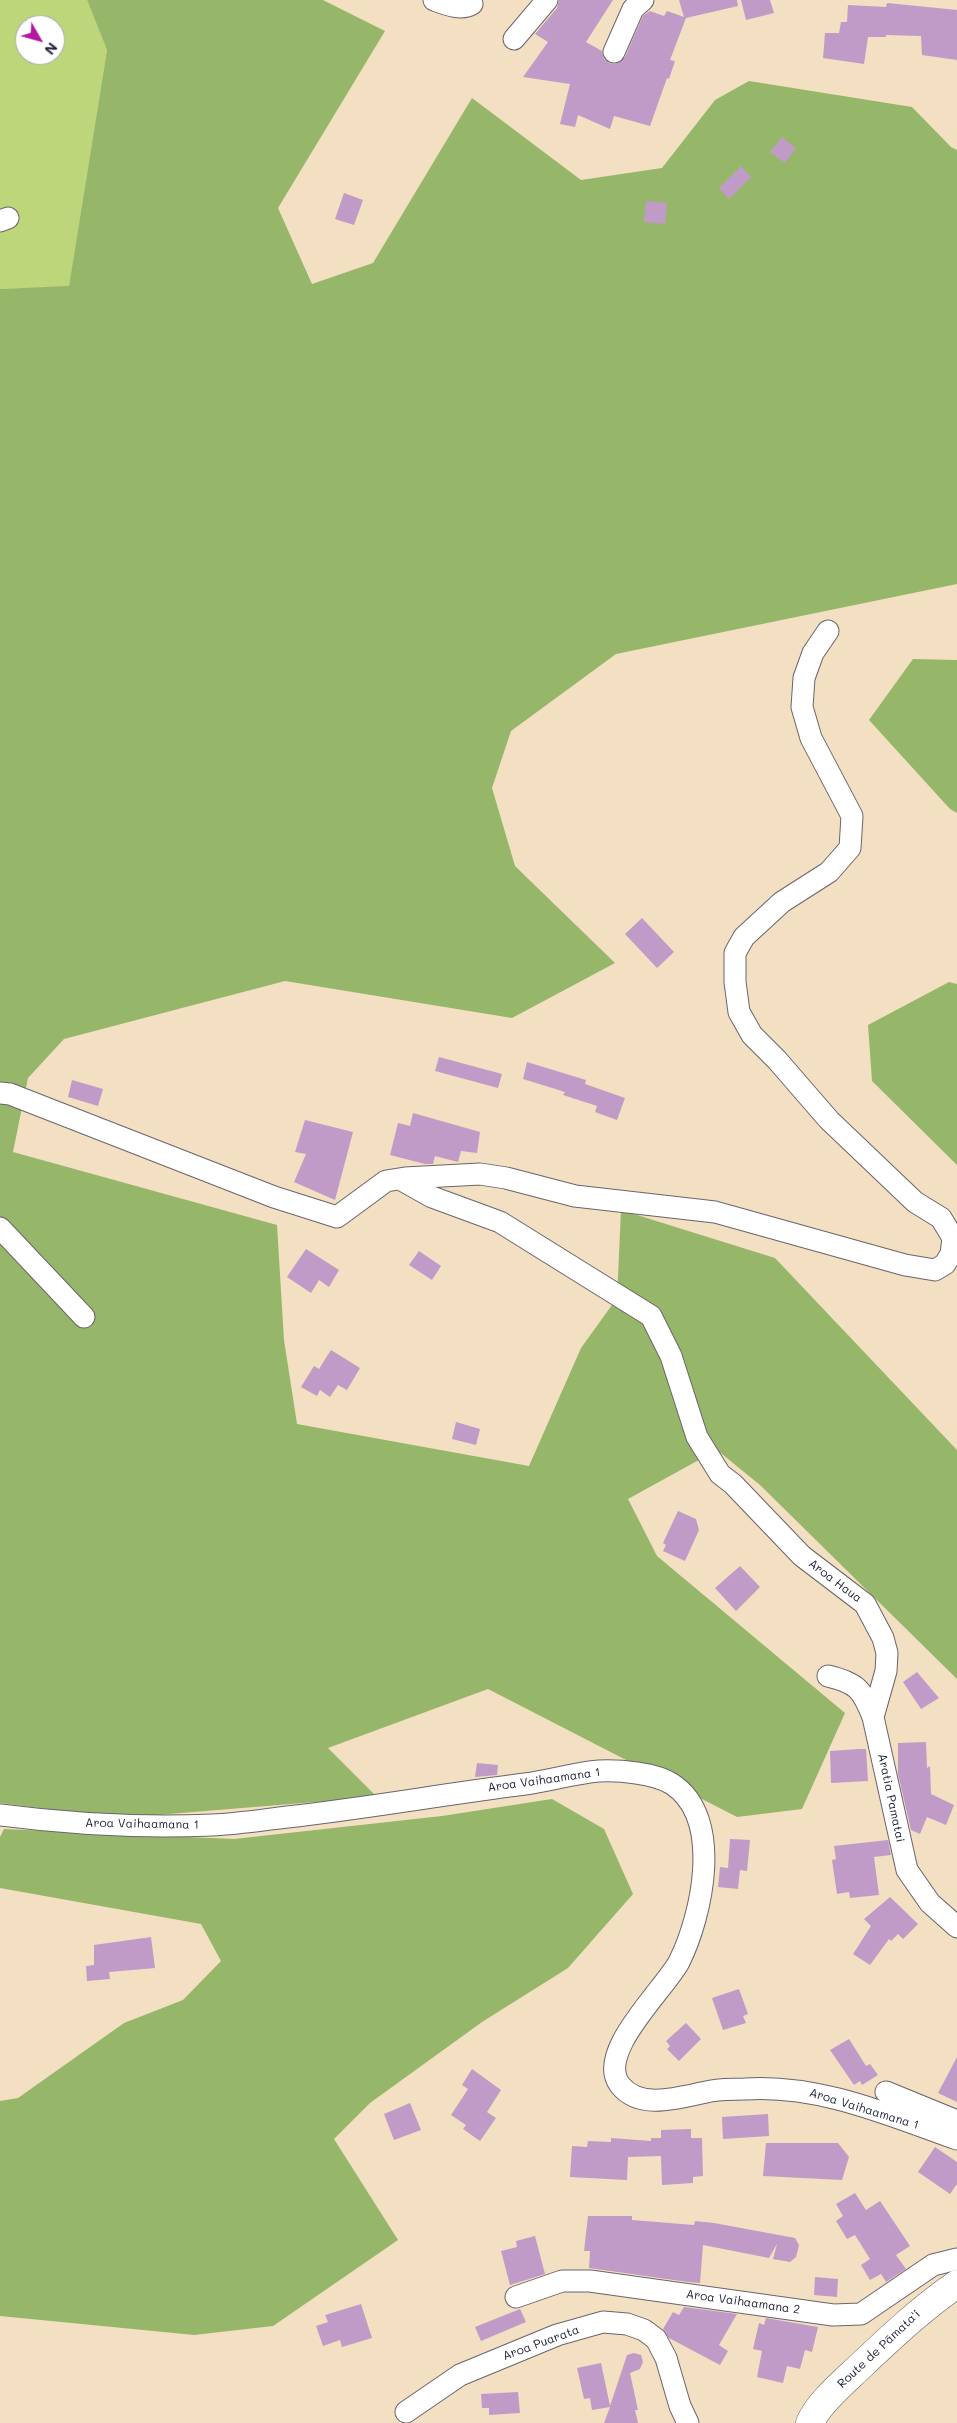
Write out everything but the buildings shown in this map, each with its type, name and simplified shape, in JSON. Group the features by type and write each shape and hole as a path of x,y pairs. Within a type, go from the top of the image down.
{"main road":[{"name":"Route de Pāmata'i","path":"810,2423 835,2390 906,2323 957,2284"}],"street":[{"path":"434,0 452,6 468,7 472,4"},
{"path":"514,40 547,0"},
{"path":"614,52 633,9 643,0"},
{"path":"0,1093 36,1104 274,1197 337,1217 386,1181 480,1174 506,1178 575,1196 715,1212 905,1264 935,1270 948,1260 953,1238 941,1218 915,1202 829,1120 777,1060 752,1035 739,1012 734,963 735,953 744,937 782,902 829,872 850,848 852,816 811,738 802,707 804,678 813,653 828,631"},
{"name":"Aroa Haua","path":"400,1179 432,1197 500,1222 651,1316 672,1356 697,1437 720,1474 733,1484 802,1556 865,1604 883,1638 886,1653 886,1671 873,1717"},
{"path":"0,1228 84,1317"},
{"name":"Aratia Pamatai","path":"828,1676 849,1681 864,1695 873,1717 907,1870 930,1903 957,1927"},
{"name":"Aroa Vaihaamana 1","path":"0,1815 59,1822 214,1825 374,1807 449,1793 529,1784 600,1771 640,1774 671,1783 691,1801 703,1833 702,1887 692,1925 678,1962 628,2032 615,2058 614,2072 620,2084 629,2093 641,2099 680,2098 712,2091 759,2088 802,2090 845,2101 957,2138"},
{"name":"Aroa Vaihaamana 1","path":"886,2092 957,2121"},
{"name":"Aroa Vaihaamana 2","path":"516,2297 562,2280 590,2281 833,2315 861,2314 892,2290 933,2264 957,2259"},
{"name":"Aroa Puarata","path":"406,2412 460,2375 557,2335 603,2322 627,2324 644,2330 656,2339 666,2358 680,2406 688,2423"}],"green space":[{"path":"0,0 87,0 107,50 69,287 0,289"},
{"path":"87,0 323,0 385,31 278,208 312,284 373,263 472,98 581,180 662,168 715,100 749,81 912,107 951,147 957,150 957,584 616,654 511,731 492,788 515,866 615,963 512,1018 285,981 64,1039 28,1078 13,1152 277,1225 284,1340 297,1424 529,1466 581,1348 617,1298 621,1210 775,1258 957,1450 957,1679 760,1485 717,1450 628,1499 657,1556 845,1713 802,1809 737,1817 488,1689 328,1748 377,1797 120,1818 0,1803 0,289 69,286 107,50"},
{"path":"913,659 957,660 957,813 950,809 869,720"},
{"path":"949,982 957,984 957,1165 872,1081 868,1025"},
{"path":"552,1799 604,1829 633,1894 568,1968 482,2022 370,2103 334,2139 398,2240 273,2326 194,2335 0,2316 0,2101 18,2098 124,2023 183,2000 221,1961 201,1924 0,1888 0,1837 4,1829 234,1839 442,1816"}]}
